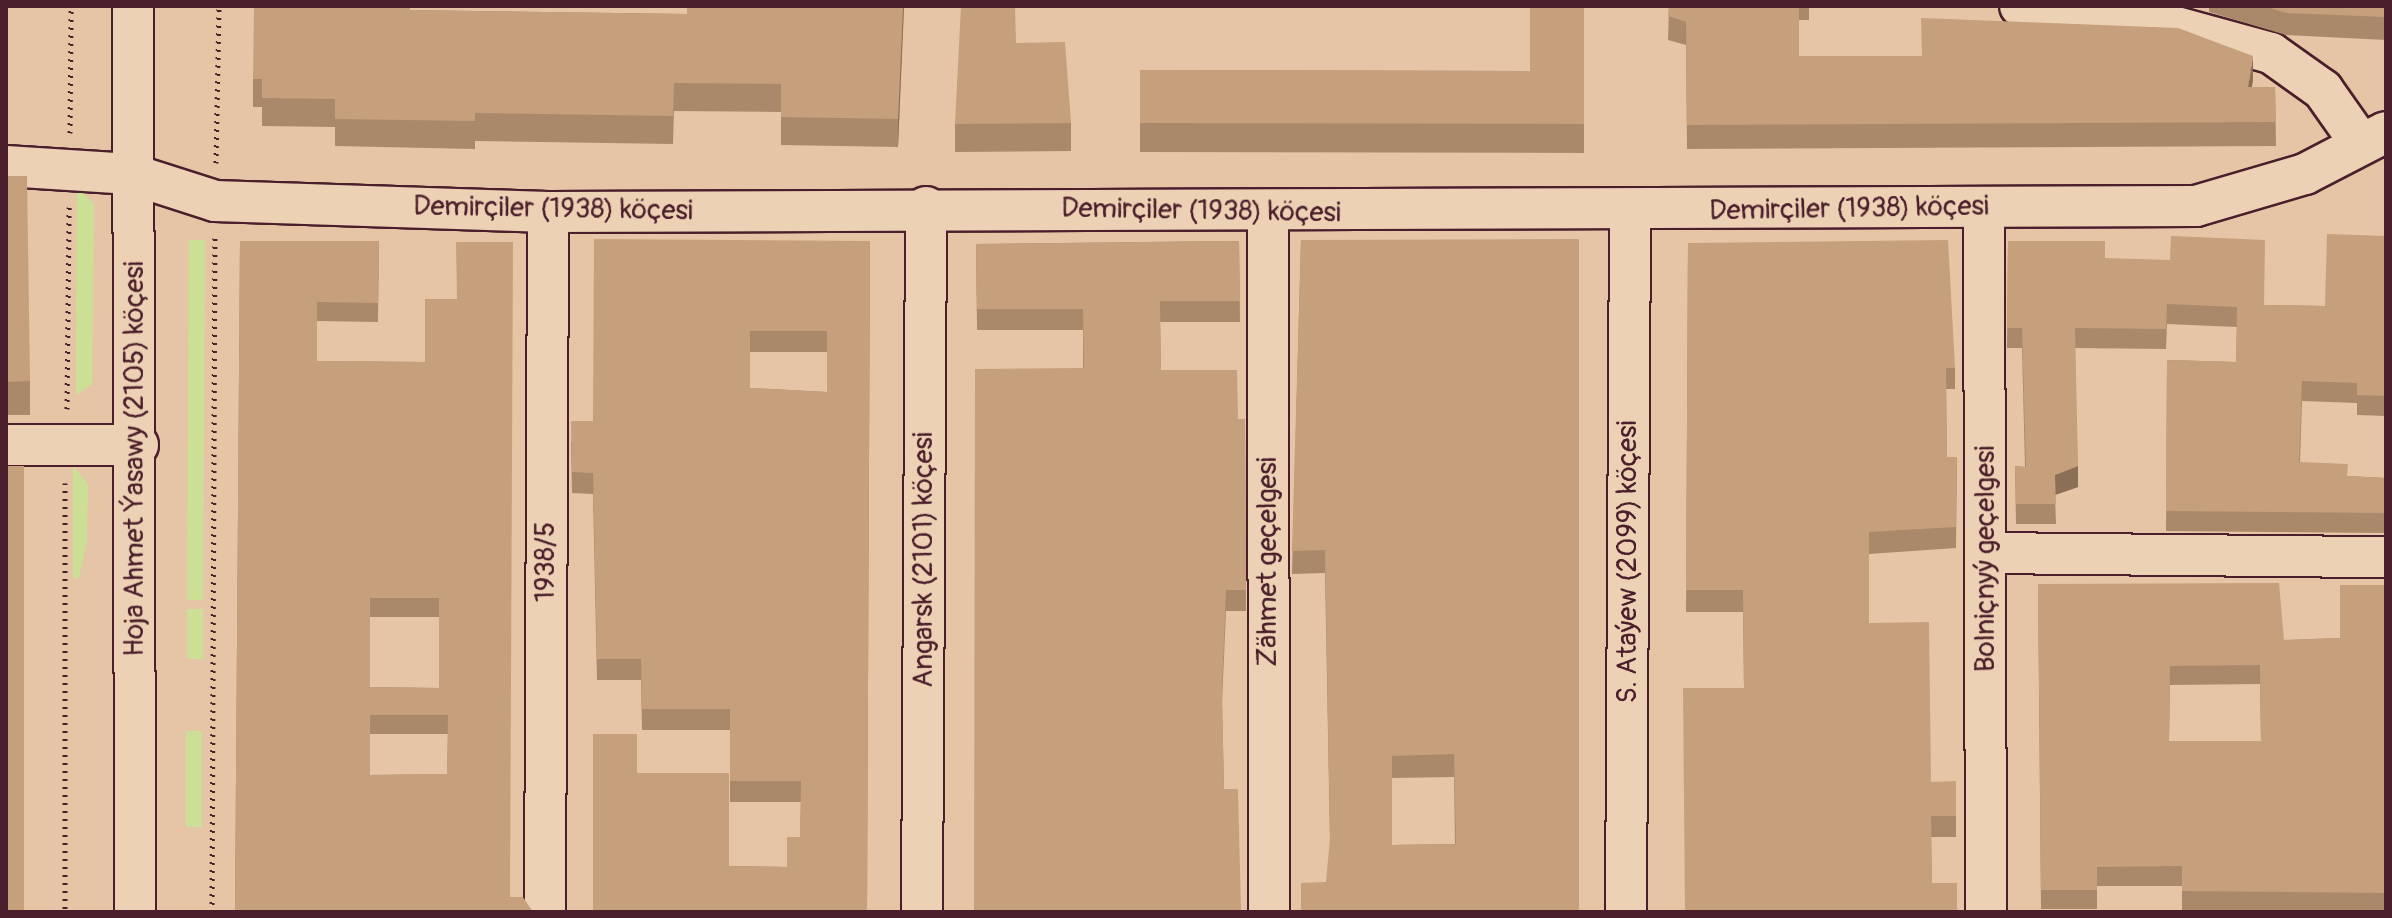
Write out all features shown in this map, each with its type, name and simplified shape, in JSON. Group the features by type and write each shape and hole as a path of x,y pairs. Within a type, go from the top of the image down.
{"street":[{"name":"Hoja Ahmet Ýasawy (2105) köçesi","path":"133,6 131,174 138,445 135,912"},
{"path":"2020,6 2169,25 2271,53 2323,90 2374,138"},
{"name":"Demirçiler (1938) köçesi","path":"6,166 131,174 215,201 548,212 926,207 1630,213 2196,206 2305,174 2374,138"},
{"name":"Angarsk (2101) köçesi","path":"922,912 926,207"},
{"name":"Bolniçnyý geçelgesi","path":"1984,207 1986,912"},
{"name":"1938/5","path":"545,912 548,212"},
{"name":"Zähmet geçelgesi","path":"1268,212 1269,912"},
{"name":"S. Ataýew (2099) köçesi","path":"1626,912 1630,213"},
{"path":"6,445 138,445"},
{"path":"1987,553 2386,557"}],"path":[{"path":"212,912 215,201 219,6"}],"green space":[{"path":"77,188 94,204 92,384 76,395"},
{"path":"189,240 205,240 203,600 187,600"},
{"path":"73,466 88,484 87,540 79,578 73,579"},
{"path":"187,609 203,609 203,659 187,659"},
{"path":"186,731 202,731 202,827 186,827"}],"building":[{"path":"254,6 410,6 410,10 687,14 687,6 903,6 898,119 781,117 781,84 674,83 673,116 475,113 475,121 335,119 335,99 262,98 262,79 253,79"},
{"path":"961,6 1015,6 1016,43 1065,42 1071,123 955,124"},
{"path":"1530,6 1584,6 1584,124 1140,123 1140,70 1530,71"},
{"path":"1669,6 1799,6 1799,56 1922,56 1921,18 2178,28 2253,56 2248,87 2275,87 2276,122 1687,125 1686,22 1668,16"},
{"path":"2264,6 2386,6 2386,17 2286,13"},
{"path":"6,176 27,176 30,381 6,382"},
{"path":"2327,234 2386,236 2386,396 2357,395 2357,383 2302,381 2299,462 2348,464 2347,476 2386,478 2386,513 2166,511 2167,360 2236,362 2237,307 2167,304 2166,329 2075,328 2078,466 2055,475 2056,504 2016,504 2015,466 2026,467 2022,328 2007,328 2008,241 2105,241 2105,258 2170,260 2171,236 2265,240 2264,305 2325,306"},
{"path":"594,239 870,241 867,912 593,912 593,734 637,734 637,773 729,773 729,866 787,867 787,837 800,837 801,781 730,781 730,709 642,709 641,659 597,659 593,473 572,472 571,421 593,421","holes":["750,331 827,331 827,392 750,388"]},
{"path":"1579,239 1579,912 1301,912 1301,883 1326,882 1330,838 1325,550 1292,551 1301,240","holes":["1454,754 1456,844 1392,845 1392,756"]},
{"path":"1948,240 1955,368 1946,368 1947,457 1957,457 1956,527 1869,532 1869,623 1929,622 1931,782 1956,781 1956,816 1931,816 1932,883 1957,883 1957,912 1685,912 1683,688 1744,688 1743,590 1686,590 1688,243"},
{"path":"240,241 379,241 378,303 317,302 317,361 425,362 425,299 457,299 456,242 513,242 510,897 523,897 533,912 235,912","holes":["370,598 439,598 439,688 370,687","370,715 448,715 447,774 370,775"]},
{"path":"1239,241 1240,301 1160,301 1161,370 1237,370 1238,419 1245,419 1246,590 1226,590 1222,689 1224,789 1238,789 1241,912 974,912 975,369 1084,368 1083,309 977,309 976,244"},
{"path":"6,466 24,466 24,912 6,912"},
{"path":"2279,583 2284,640 2340,638 2340,585 2386,585 2386,893 2182,891 2182,866 2097,867 2097,890 2041,890 2038,584","holes":["2260,665 2261,741 2169,741 2170,666"]}]}
